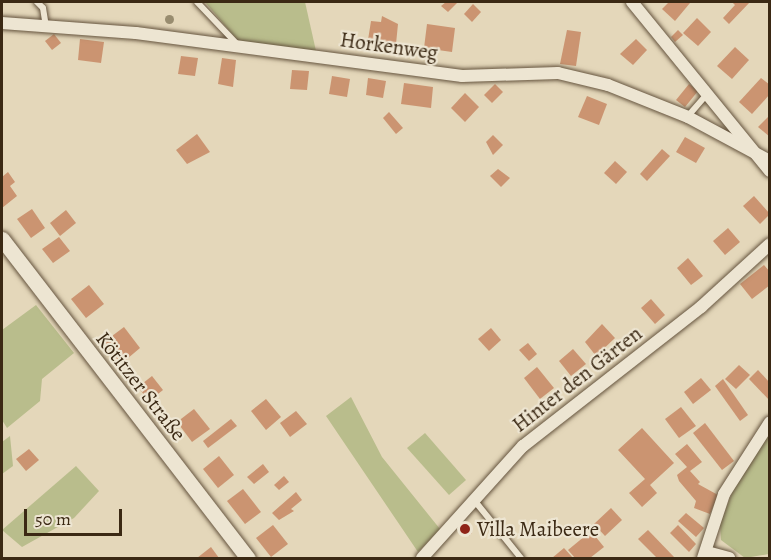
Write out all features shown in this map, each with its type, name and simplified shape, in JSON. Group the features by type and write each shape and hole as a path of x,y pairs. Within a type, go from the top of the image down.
{"street":[{"path":"632,2 709,92 770,171"},
{"name":"Horkenweg","path":"2,23 240,48 462,76 558,73 608,85 688,117 756,152"},
{"path":"756,152 770,161"},
{"name":"Kötitzer Straße","path":"2,239 248,558"},
{"name":"Hinter den Gärten","path":"422,558 524,446 701,307 770,244"},
{"path":"729,558 705,555 724,494 770,422"}],"lane":[{"path":"37,2 43,8 46,26"},
{"path":"197,2 240,48"},
{"path":"688,117 709,92"},
{"path":"474,499 521,558"}],"green space":[{"path":"205,2 305,2 316,51 239,42"},
{"path":"36,305 74,353 42,379 40,401 7,428 2,420 2,330"},
{"path":"351,397 382,457 440,529 418,552 326,416"},
{"path":"769,432 769,554 745,558 721,540 720,524 734,488"},
{"path":"425,433 466,480 449,495 407,448"},
{"path":"10,436 13,466 2,474 2,442"},
{"path":"76,466 99,491 74,518 22,547 2,530"}],"building":[{"path":"446,2 458,2 448,12 441,6"},
{"path":"669,2 690,3 675,21 662,9"},
{"path":"732,2 750,2 729,24 723,18 735,5"},
{"path":"473,4 481,12 472,22 464,14"},
{"path":"382,16 398,24 396,44 368,40 371,21 381,22"},
{"path":"697,18 711,32 698,46 683,33"},
{"path":"427,24 455,28 452,52 424,48"},
{"path":"567,30 581,32 576,66 560,64"},
{"path":"678,30 683,35 675,42 671,37"},
{"path":"54,34 61,43 52,50 45,41"},
{"path":"80,39 104,42 101,63 78,60"},
{"path":"636,39 647,50 633,65 620,54"},
{"path":"735,47 749,60 732,79 717,66"},
{"path":"181,56 198,58 195,76 178,74"},
{"path":"222,58 236,60 233,87 218,84"},
{"path":"292,70 309,71 307,90 290,89"},
{"path":"332,76 350,79 347,97 329,94"},
{"path":"368,78 386,81 383,98 366,95"},
{"path":"761,78 770,85 770,94 752,114 739,102"},
{"path":"404,83 433,87 431,108 401,104"},
{"path":"495,84 503,92 492,103 484,95"},
{"path":"689,84 698,91 685,107 676,100"},
{"path":"465,93 479,107 465,122 451,108"},
{"path":"587,96 607,104 599,125 578,117"},
{"path":"389,112 403,128 396,134 383,118"},
{"path":"770,115 770,137 758,127"},
{"path":"197,134 210,152 187,164 176,150"},
{"path":"493,135 503,145 493,155 486,142"},
{"path":"685,137 705,148 696,163 676,152"},
{"path":"662,149 670,156 647,181 640,174"},
{"path":"615,161 627,172 616,184 604,173"},
{"path":"498,169 510,178 501,187 490,176"},
{"path":"8,172 15,182 10,186 17,196 2,208 2,177"},
{"path":"754,196 770,214 760,224 743,206"},
{"path":"32,209 45,228 31,238 17,219"},
{"path":"66,210 76,223 60,236 50,223"},
{"path":"728,228 740,242 725,255 713,241"},
{"path":"59,237 70,251 53,263 42,249"},
{"path":"688,258 703,276 691,285 677,268"},
{"path":"764,265 770,272 770,285 752,299 740,284"},
{"path":"89,285 104,304 86,318 71,299"},
{"path":"651,299 665,315 655,324 641,308"},
{"path":"602,324 615,338 596,356 585,342"},
{"path":"124,327 140,348 121,364 104,342"},
{"path":"491,328 501,340 489,351 478,339"},
{"path":"528,343 537,354 529,361 519,350"},
{"path":"573,349 586,364 571,376 559,361"},
{"path":"739,365 750,375 736,389 725,379"},
{"path":"537,367 554,388 540,399 524,378"},
{"path":"758,370 770,383 770,401 749,379"},
{"path":"152,376 163,390 149,401 138,387"},
{"path":"701,378 711,390 693,404 684,392"},
{"path":"723,379 748,415 740,421 715,386"},
{"path":"266,399 281,417 266,430 251,411"},
{"path":"681,407 696,426 679,438 665,419"},
{"path":"194,409 210,429 192,442 177,422"},
{"path":"296,411 307,424 290,437 280,423"},
{"path":"231,419 237,426 208,448 203,441"},
{"path":"705,423 734,461 722,470 693,433"},
{"path":"642,428 674,463 650,485 657,493 642,507 629,493 645,479 618,450"},
{"path":"687,444 702,462 690,471 700,482 698,484 718,495 710,514 694,508 696,501 679,481 677,475 687,467 675,454"},
{"path":"29,449 39,460 26,471 16,459"},
{"path":"219,456 234,475 218,488 203,469"},
{"path":"263,464 269,472 254,484 247,477"},
{"path":"284,476 289,482 279,490 274,485"},
{"path":"243,489 261,512 245,524 227,501"},
{"path":"296,492 302,500 291,509 294,511 279,520 272,513"},
{"path":"611,508 622,520 605,536 594,524"},
{"path":"686,513 704,528 696,537 678,521"},
{"name":"Villa Maibeere","path":"461,522 472,533 469,536 458,524"},
{"path":"273,525 288,544 271,557 256,538"},
{"path":"678,525 696,544 689,552 670,533"},
{"path":"648,530 675,558 657,558 638,539"},
{"path":"591,531 604,547 590,558 575,558 568,550"},
{"path":"211,547 219,558 197,558"},
{"path":"564,548 573,558 552,558"}],"place":[{"name":"Villa Maibeere","path":"465,529"}]}
